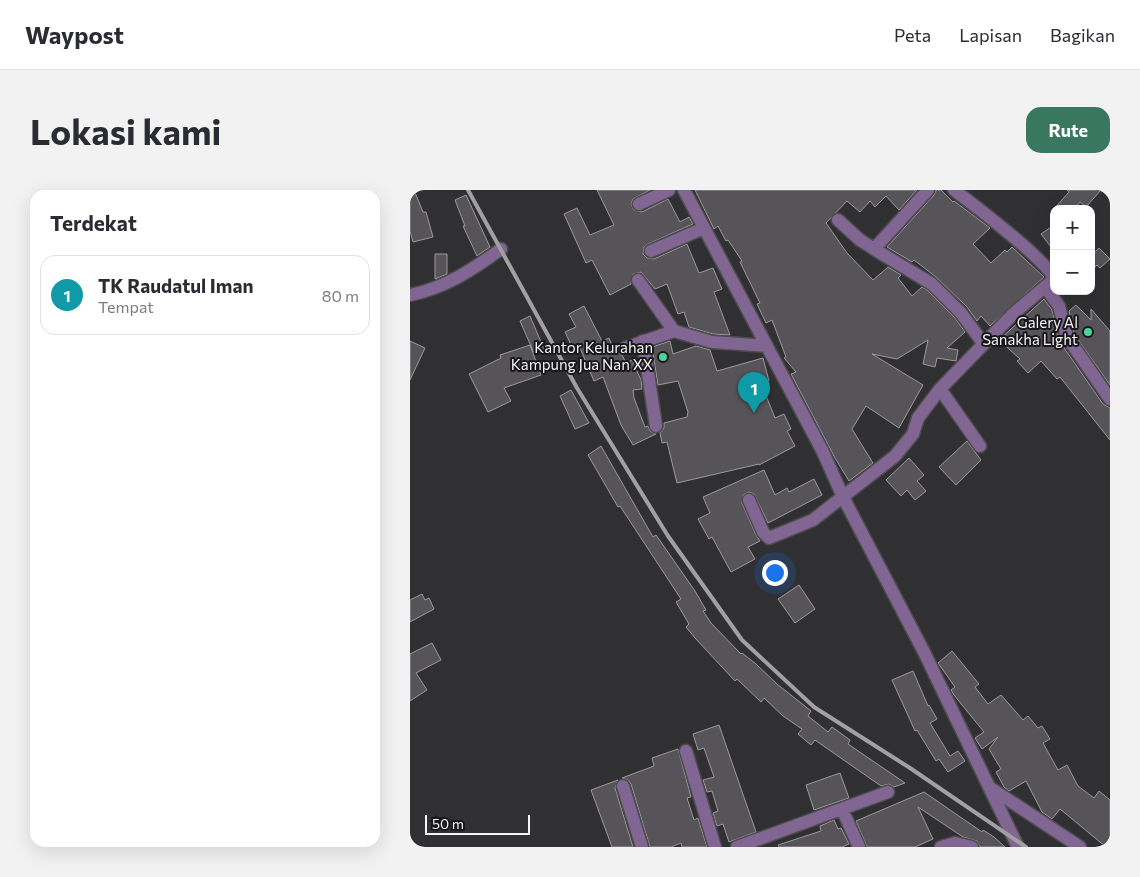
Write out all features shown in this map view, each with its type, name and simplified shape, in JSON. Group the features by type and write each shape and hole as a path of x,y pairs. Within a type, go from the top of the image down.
{"street":[{"path":"639,204 669,190"},
{"path":"684,190 823,452 842,497 924,652 1018,847"},
{"path":"874,250 928,190"},
{"path":"954,190 1050,271"},
{"path":"838,220 874,250 932,284 961,314 983,344"},
{"path":"651,251 704,228"},
{"path":"410,295 442,287 472,270 501,249"},
{"path":"638,280 674,332"},
{"path":"748,500 760,527 769,538 813,520 882,467 906,445 913,434 918,418 940,389 1013,314 1050,282"},
{"path":"1055,295 1067,337 1083,358 1097,383 1110,399"},
{"path":"625,348 674,332 712,342 767,346"},
{"path":"643,341 656,426"},
{"path":"940,389 980,446"},
{"path":"686,751 715,847"},
{"path":"623,786 642,847"},
{"path":"989,788 1080,847"},
{"path":"737,847 888,792"},
{"path":"842,809 859,847"},
{"path":"941,847 955,843 972,847"}],"building":[{"path":"410,190 414,190 423,212 426,212 433,237 413,242 410,231"},
{"path":"597,190 650,190 633,199 631,204 634,210 642,212 668,199 680,222 689,217 693,224 648,244 644,247 643,254 647,258 654,259 687,244 699,273 713,268 722,289 714,292 730,335 713,334 689,327 684,312 678,314 667,284 655,289 641,272 633,274 631,284 610,295 592,260 586,263 564,214 577,208 590,235 614,225"},
{"path":"695,190 917,190 899,210 886,196 875,207 870,201 860,212 847,201 826,223 847,253 873,280 888,267 901,275 898,278 912,296 922,287 927,290 955,318 965,332 947,348 958,350 956,361 937,358 935,367 923,364 928,340 897,359 872,354 923,385 899,428 866,406 852,429 873,463 849,481 791,374 796,372 784,358 786,357 772,320 766,323 757,304 760,303 740,262 742,261 728,240 726,241 718,226 714,229"},
{"path":"936,190 941,190 953,202 990,228 973,244 991,263 1005,250 1007,252 1012,247 1044,277 990,326 981,316 977,321 967,307 936,277 914,260 912,262 887,247 934,195"},
{"path":"1067,190 1101,190 1088,205 1084,205 1080,202 1077,205 1058,205 1069,192"},
{"path":"466,195 490,247 477,256 463,226 465,226 455,200"},
{"path":"1050,228 1050,246 1041,234"},
{"path":"1099,248 1110,259 1100,268 1097,265 1095,267 1095,252"},
{"path":"435,254 447,254 447,274 435,279"},
{"path":"1044,299 1052,310 1060,342 1103,404 1110,408 1110,440 1060,377 1057,379 1041,361 1028,373 1017,361 1020,359 999,340"},
{"path":"1076,305 1091,320 1091,309 1110,331 1110,385 1074,334 1069,311"},
{"path":"584,306 602,341 609,338 615,352 617,351 622,355 626,363 632,360 641,380 642,389 633,390 634,398 645,427 648,426 650,431 656,434 633,445 621,425 603,377 594,381 580,348 574,351 565,332 576,327 569,314"},
{"path":"530,316 544,349 534,353 520,321"},
{"path":"410,341 425,348 410,380"},
{"path":"670,341 673,354 696,346 710,350 717,371 763,358 769,381 761,383 775,418 784,414 791,429 787,431 795,446 759,465 677,483 667,442 662,443 660,433 664,428 664,423 687,417 688,412 678,381 658,385 652,347"},
{"path":"530,345 541,375 504,388 511,401 488,412 469,374 501,358 500,355"},
{"path":"571,390 589,423 575,429 560,396"},
{"path":"967,441 981,460 956,485 939,467"},
{"path":"601,446 653,537 656,535 695,591 706,610 703,611 711,623 741,654 756,664 777,684 811,711 808,716 828,732 832,727 850,740 848,744 905,783 894,787 889,784 881,786 815,740 811,745 798,734 802,729 783,716 764,698 761,702 737,679 735,681 695,638 686,627 689,624 676,602 681,599 620,506 618,507 588,455"},
{"path":"909,458 924,475 917,481 926,491 915,500 907,490 901,496 886,480"},
{"path":"764,470 775,495 787,488 789,492 814,479 822,495 768,523 754,494 749,492 743,495 742,503 760,541 748,547 755,559 731,572 712,537 709,539 698,519 710,513 703,497"},
{"path":"799,585 815,609 795,623 778,599"},
{"path":"422,594 425,600 429,598 434,609 410,622 410,600"},
{"path":"432,643 441,660 416,673 427,690 410,701 410,654"},
{"path":"952,651 979,684 975,687 988,704 1001,695 1023,720 1028,716 1038,728 1042,726 1050,739 1043,743 1058,770 1067,765 1078,786 1094,798 1099,791 1110,800 1110,847 1106,847 1060,809 1052,819 1042,812 1026,781 1009,791 1004,787 996,772 1001,769 989,749 998,737 982,749 975,738 984,732 954,695 951,690 955,687 938,663"},
{"path":"913,671 928,706 937,719 930,723 950,756 958,751 965,761 948,772 939,759 936,761 917,730 915,731 892,680"},
{"path":"719,725 756,832 729,842 723,824 717,826 713,813 718,811 712,791 707,792 703,780 714,777 704,748 698,750 693,734"},
{"path":"678,749 691,797 687,798 694,820 698,818 707,847 682,847 681,843 671,847 650,847 631,784 628,780 622,778 654,766 652,758"},
{"path":"840,773 849,798 814,810 806,785"},
{"path":"618,780 615,788 633,847 612,847 591,790"},
{"path":"924,792 982,832 983,830 994,837 1005,847 980,847 977,841 963,837 918,807 933,839 915,847 867,847 856,821"},
{"path":"834,820 838,829 841,828 849,844 842,847 779,847 778,845 821,831 820,826"}],"railway":[{"path":"468,190 577,388 668,536 742,640 814,707 910,768 1026,847"}],"place":[{"name":"Galery Al Sanakha Light","path":"1088,332"},
{"name":"Kantor Kelurahan Kampung Jua Nan XX","path":"663,357"},
{"name":"TK Raudatul Iman","path":"754,413"}]}
